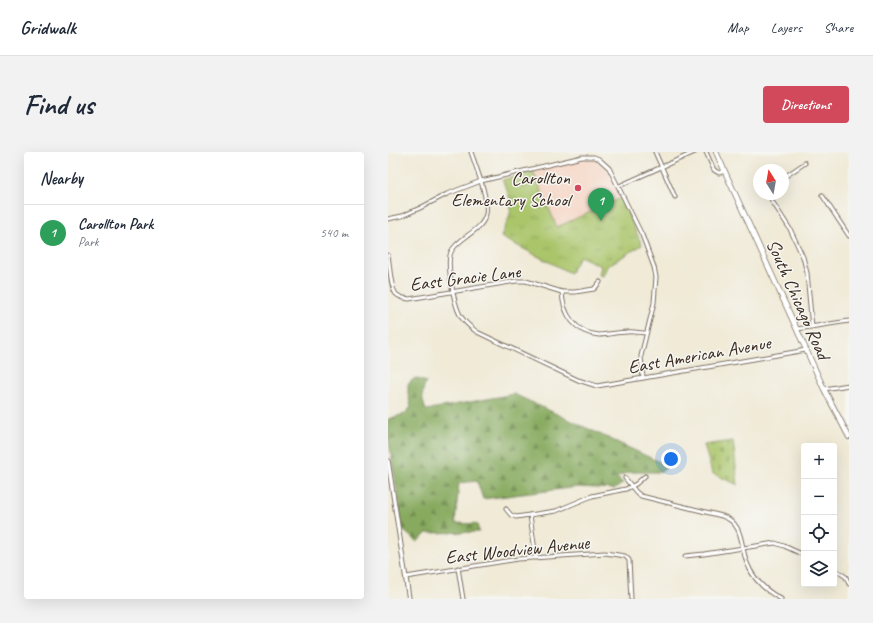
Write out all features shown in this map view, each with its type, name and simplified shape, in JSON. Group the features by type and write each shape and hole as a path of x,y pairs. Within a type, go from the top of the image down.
{"main road":[{"name":"South Chicago Road","path":"716,152 824,389 849,437"}],"street":[{"path":"453,292 448,262 451,252 483,222 486,214 481,181 471,152"},
{"path":"655,152 675,197"},
{"path":"619,186 695,152"},
{"path":"706,152 714,170 719,173 725,171"},
{"path":"388,218 408,213 447,194 481,181 576,158 588,156 599,158 614,174 642,235 654,267 656,277 654,303 641,356 643,378"},
{"path":"789,174 806,163"},
{"path":"822,195 849,236"},
{"path":"773,200 792,233 803,256 807,273 812,326"},
{"name":"East Gracie Lane","path":"388,255 393,288 396,294 401,298 408,299 516,281 526,281 562,292"},
{"path":"600,282 594,289 575,292 562,292 562,302 566,315 573,324 585,332 597,335 607,335 629,331 646,333"},
{"name":"East American Avenue","path":"453,292 459,314 466,324 477,332 578,380 597,386 806,350"},
{"path":"797,329 849,321"},
{"path":"824,389 849,385"},
{"path":"388,461 409,599"},
{"path":"506,509 511,516 514,517 556,511 588,497 631,487 645,476"},
{"path":"624,478 638,494 648,498 727,517 733,521 739,529 747,562 754,576 766,590 781,599"},
{"path":"530,515 536,558"},
{"path":"685,556 700,555 770,543 779,543 801,554"},
{"name":"East Woodview Avenue","path":"406,577 508,560 605,553 625,556 628,558 631,599"},
{"path":"458,568 463,599"},
{"path":"837,571 846,578 849,584"}],"shaded area":[{"name":"Carollton Elementary School","path":"586,159 595,160 607,169 621,198 557,227 533,171"}],"green space":[{"path":"533,171 557,227 621,198 642,245 607,266 603,276 599,275 601,266 580,256 570,273 501,237 511,208 509,196 502,180"},
{"path":"415,378 426,382 423,389 423,396 426,410 514,394 668,466 661,472 629,472 616,477 623,483 615,489 578,487 483,499 477,481 459,483 455,523 477,524 479,532 427,533 417,542 403,530 388,435 388,419 404,414 411,407 408,394 408,384"},
{"path":"733,441 738,485 712,473 704,445"}],"place":[{"name":"Carollton Elementary School","path":"578,188"},
{"name":"Carollton Park","path":"601,221"}]}
